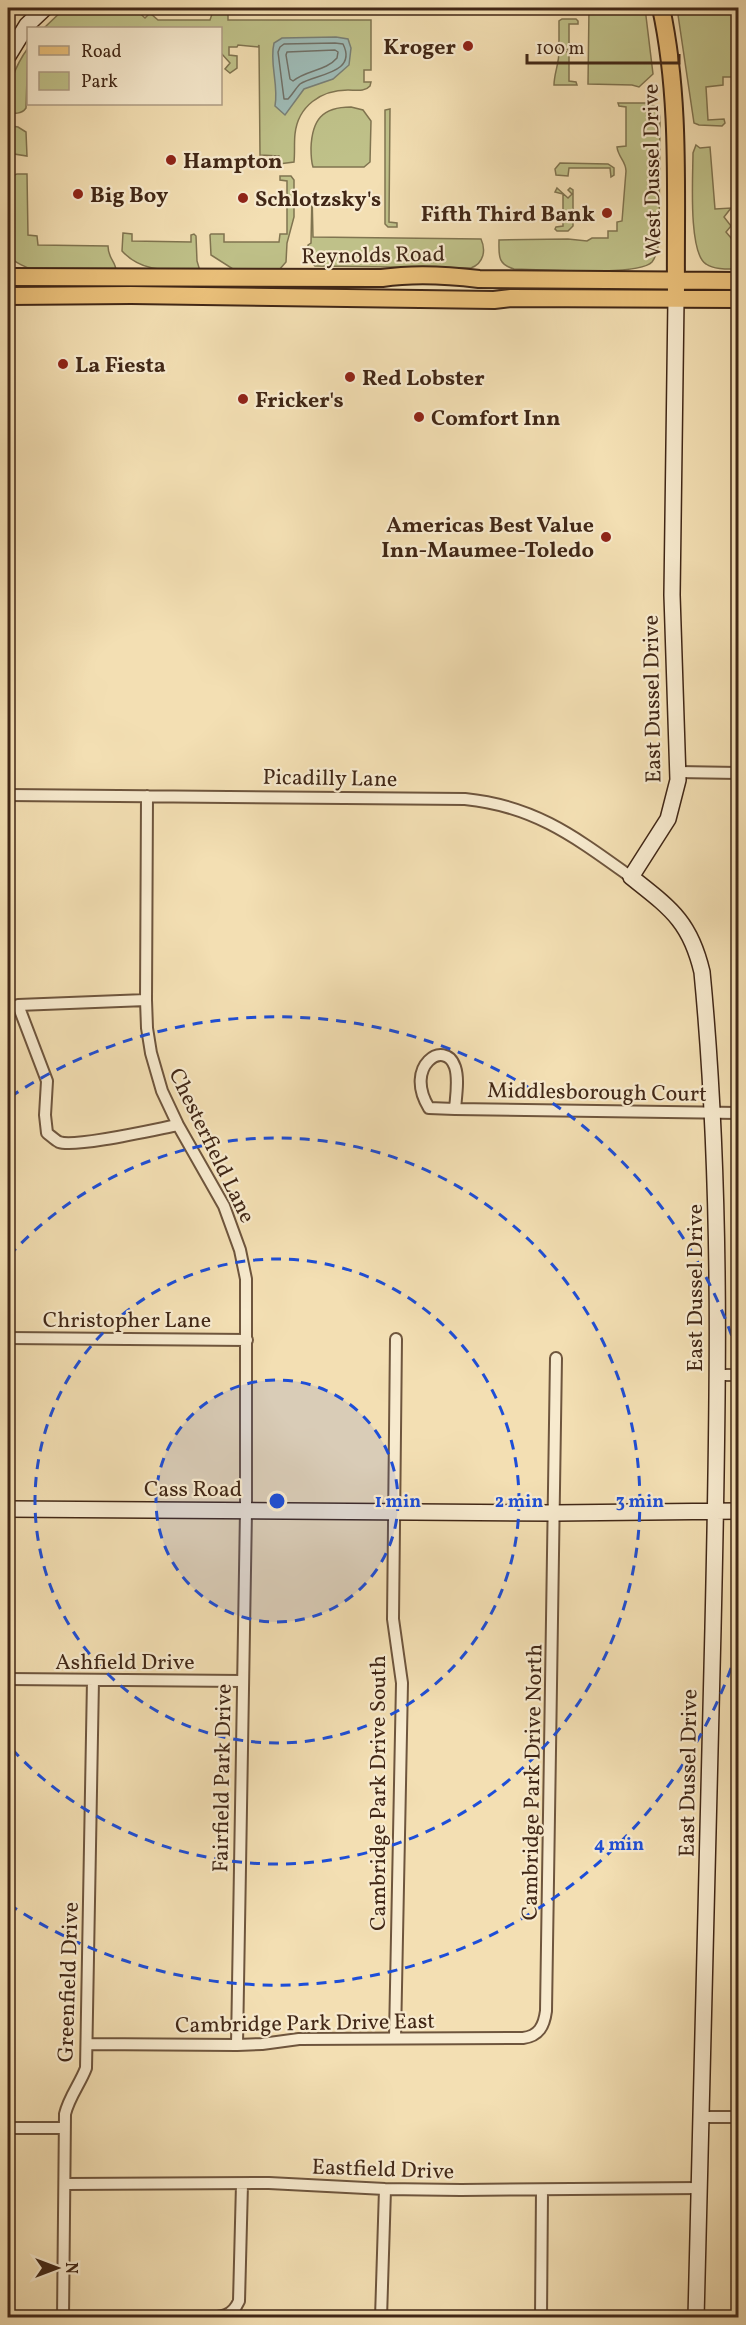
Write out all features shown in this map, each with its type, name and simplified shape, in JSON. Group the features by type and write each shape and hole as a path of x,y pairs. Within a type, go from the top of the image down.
{"main road":[{"name":"West Dussel Drive","path":"661,8 667,35 674,115 676,299"},
{"name":"Reynolds Road","path":"8,277 382,278 402,275 441,275 479,279 738,281"},
{"name":"Reynolds Road","path":"8,296 494,300 511,298 738,299"}],"street":[{"path":"8,56 27,25 45,8"},
{"name":"East Dussel Drive","path":"676,299 672,595 678,772 674,803 668,819 631,877 672,910 692,938 697,952 703,981 713,1112 716,1511 696,2318"},
{"path":"678,772 738,773"},
{"name":"Picadilly Lane","path":"8,795 290,796 488,801 534,815 565,831 631,877"},
{"name":"Chesterfield Lane","path":"147,796 147,1029 155,1070 162,1091 178,1125 224,1206 235,1234 246,1279 246,1511"},
{"path":"146,1000 18,1005 46,1081 47,1133 59,1142 69,1143 125,1136 178,1125"},
{"name":"Middlesborough Court","path":"456,1109 456,1069 453,1061 446,1056 436,1055 424,1063 421,1074 422,1097 429,1108 456,1109 713,1112 738,1113"},
{"name":"Christopher Lane","path":"8,1338 247,1340"},
{"name":"Cambridge Park Drive South","path":"395,2038 402,1683 393,1619 396,1339"},
{"name":"Cambridge Park Drive North","path":"523,2038 533,2037 542,2028 546,2011 556,1358"},
{"path":"716,1375 738,1375"},
{"name":"Cass Road","path":"8,1509 555,1513 738,1511"},
{"name":"Fairfield Park Drive","path":"237,2045 246,1511"},
{"name":"Ashfield Drive","path":"8,1679 242,1681"},
{"name":"Greenfield Drive","path":"63,2318 64,2128 67,2106 86,2068 93,1680"},
{"name":"Cambridge Park Drive East","path":"87,2044 237,2045 299,2039 523,2038"},
{"path":"702,2117 738,2117"},
{"path":"8,2128 64,2128"},
{"name":"Eastfield Drive","path":"65,2184 269,2183 385,2189 542,2190 700,2188"},
{"path":"200,2318 223,2318 230,2314 239,2301 242,2184"},
{"path":"381,2318 385,2189"},
{"path":"541,2318 542,2190"}],"green space":[{"path":"65,8 106,8 114,14 120,8 134,8 145,18 150,13 158,20 210,20 214,8 228,8 228,20 371,20 371,70 364,70 364,82 371,82 366,89 329,93 312,102 297,124 294,162 279,164 279,156 260,155 259,45 258,47 238,45 229,47 229,55 237,56 237,68 230,73 225,69 230,63 222,54 222,27 45,27"},
{"path":"589,8 645,8 653,74 639,87 588,84"},
{"path":"677,8 738,8 738,77 723,77 723,85 706,87 708,120 724,119 725,123 722,126 694,123"},
{"path":"562,19 578,21 578,24 569,24 569,50 559,49 559,21"},
{"path":"27,50 26,108 20,113 12,113 8,110 10,85 19,62"},
{"path":"559,51 569,52 569,81 576,82 577,85 554,85"},
{"path":"618,103 648,103 658,108 660,117 659,240 654,260 643,267 609,271 508,267 500,258 499,240 587,241 592,238 608,238 608,231 617,231 617,222 622,221 626,171 617,147 626,146 626,107 619,106"},
{"path":"351,107 363,110 371,121 370,162 364,167 313,167 311,148 316,123 320,117 333,109"},
{"path":"390,109 389,222 397,223 397,227 388,227 385,224 385,110"},
{"path":"12,126 26,132 27,156 8,153 8,128"},
{"path":"696,145 700,148 710,147 715,209 731,208 724,217 731,226 726,232 732,239 738,232 738,269 713,267 706,264 700,257 694,230 692,195 693,153"},
{"path":"560,163 608,164 614,168 614,175 611,177 610,168 569,168 568,176 556,175 555,169"},
{"path":"27,174 28,235 37,236 38,245 108,246 116,271 32,270 14,261 8,251 8,177"},
{"path":"280,176 291,176 294,180 294,217 287,243 286,262 279,270 236,271 211,255 211,234 224,234 224,242 279,242 280,234 287,234 287,181 280,180"},
{"path":"557,188 568,198 572,194 568,190 570,188 573,190 573,226 568,231 555,229 563,226 563,194 555,192"},
{"path":"312,193 313,237 481,239 483,256 479,263 471,268 315,266 310,261 308,245 311,243"},
{"path":"123,233 132,234 132,241 191,242 191,235 194,234 200,271 158,269 139,264 122,251"}],"water":[{"path":"336,37 348,39 351,48 349,65 333,79 304,89 285,115 275,106 274,43 282,38"}],"place":[{"name":"Kroger","path":"468,46"},
{"name":"Hampton","path":"171,160"},
{"name":"Big Boy","path":"78,194"},
{"name":"Schlotzsky's","path":"243,198"},
{"name":"Fifth Third Bank","path":"607,213"},
{"name":"La Fiesta","path":"63,364"},
{"name":"Red Lobster","path":"350,377"},
{"name":"Fricker's","path":"243,399"},
{"name":"Comfort Inn","path":"419,417"},
{"name":"Americas Best Value Inn-Maumee-Toledo","path":"606,537"}]}
